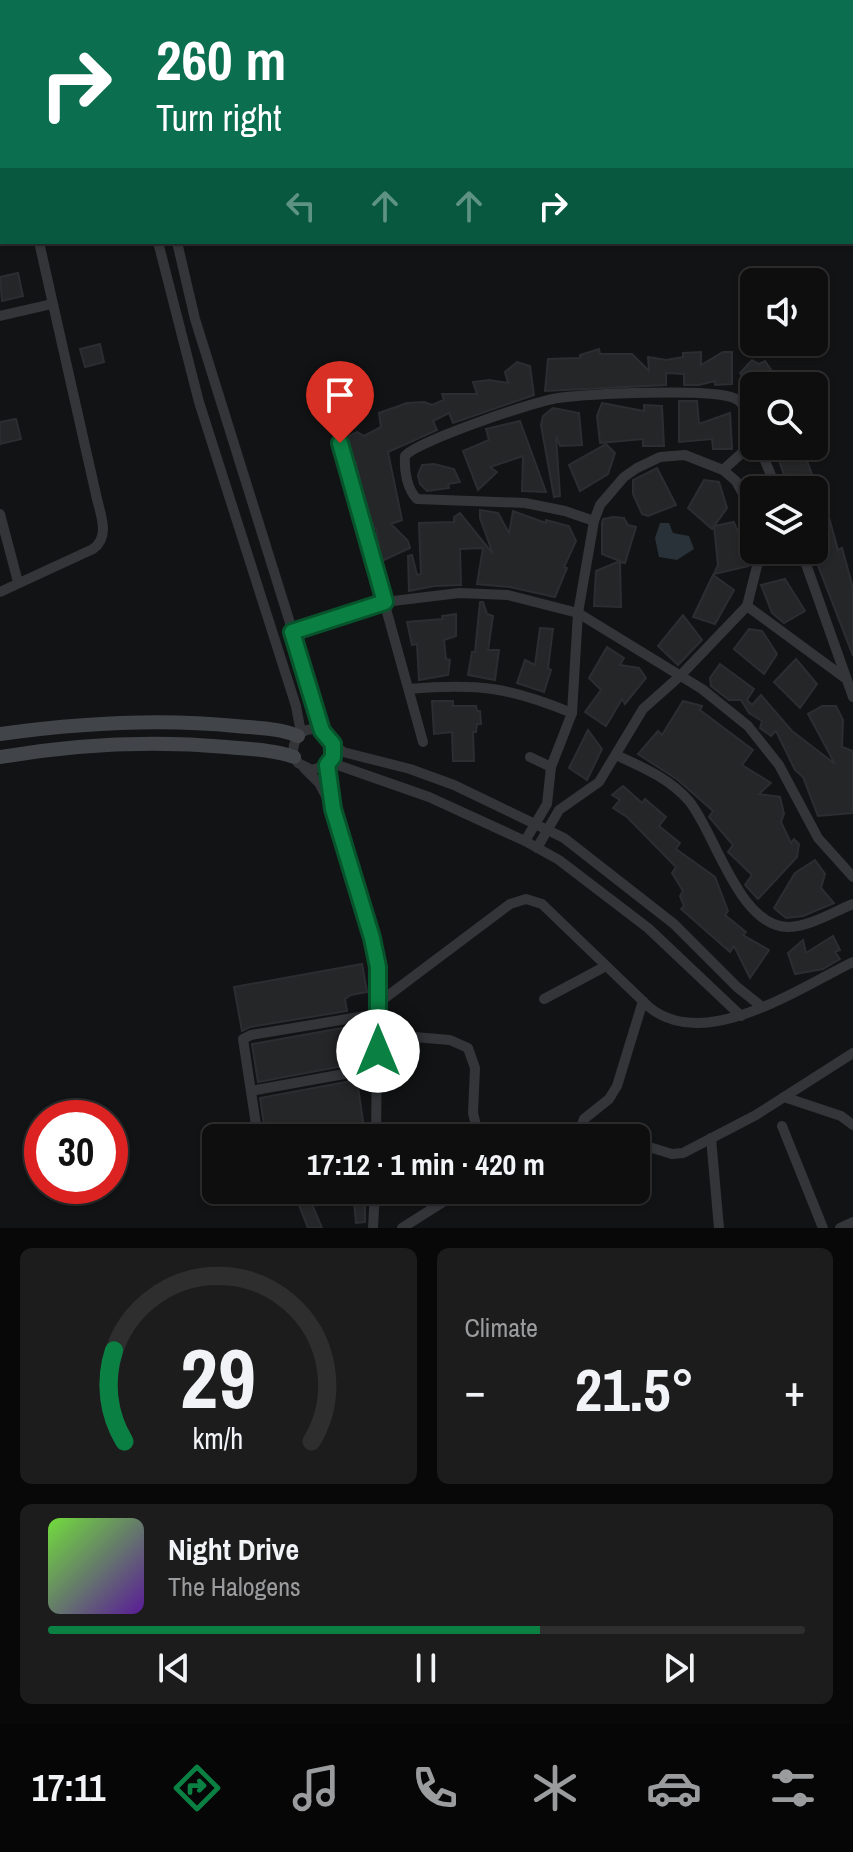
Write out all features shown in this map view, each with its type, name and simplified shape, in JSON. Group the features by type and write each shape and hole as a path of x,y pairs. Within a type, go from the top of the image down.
{"street":[{"path":"0,592 93,549 103,535 39,244"},
{"path":"159,244 199,402 296,706 300,734 293,746 299,763 319,783 333,809"},
{"path":"177,244 195,319 322,731 343,752 410,769 454,785 564,838 674,924 737,987 761,1006"},
{"path":"0,316 52,304"},
{"path":"594,521 557,508 525,503 417,499 410,490 405,456 417,446 549,400 572,396 669,393 731,397 740,403"},
{"path":"340,443 423,742"},
{"path":"525,841 547,804 551,767 572,713 578,613 594,521 600,505 624,477 660,457 685,455 723,470 740,488"},
{"path":"723,470 740,455"},
{"path":"0,514 18,582"},
{"path":"537,848 559,810 599,782 643,709 680,676 747,606 758,564"},
{"path":"806,564 853,697"},
{"path":"292,632 385,602 447,594 482,593 533,600 578,613 702,689 729,710 764,745 797,795 818,838 853,877"},
{"path":"747,606 846,679"},
{"path":"409,689 473,685 501,689 531,696 572,713"},
{"path":"0,734 73,725 155,721 300,734 311,729 322,731"},
{"path":"0,757 82,745 142,743 243,748 299,763 312,770 328,764 333,757 333,744"},
{"path":"616,755 662,778 689,802 702,819 731,878 752,907 772,924 792,927 853,904"},
{"path":"530,757 551,767"},
{"path":"328,764 333,809 378,967 375,1124"},
{"path":"328,764 429,797 559,860 648,928 741,1016"},
{"path":"550,791 569,801"},
{"path":"256,1124 243,1042 246,1037 377,1009 517,900 535,899 542,904 643,1001 663,1018 674,1021 705,1023 741,1016 853,962"},
{"path":"544,999 606,966"},
{"path":"582,1124 584,1119 609,1099 617,1086 643,1001"},
{"path":"378,1034 450,1040 468,1048 475,1068 473,1113 476,1124"},
{"path":"650,1147 678,1154 756,1115 853,1053"},
{"path":"251,1091 377,1068"},
{"path":"784,1097 841,1116 853,1125"},
{"path":"782,1126 823,1228"},
{"path":"711,1138 719,1228"},
{"path":"373,1228 374,1204"},
{"path":"402,1228 440,1204"},
{"path":"840,1228 853,1222"}],"shaded area":[{"path":"660,523 669,523 673,533 689,536 694,549 677,560 659,557 655,538"}],"building":[{"path":"18,273 23,296 2,301 0,277"},
{"path":"100,344 104,362 85,367 80,349"},
{"path":"599,349 600,354 632,354 649,371 648,357 666,360 683,357 683,353 701,352 701,365 723,352 732,352 732,384 715,385 715,381 684,385 684,374 666,373 666,385 545,391 548,359 580,358 580,355"},
{"path":"752,360 759,364 765,361 773,372 741,372"},
{"path":"517,362 530,366 534,395 453,423 449,413 433,421 437,430 388,452 402,520 391,524 408,541 410,548 382,561 376,528 372,529 349,436 357,432 364,436 381,427 379,413 407,403 432,405 444,400 442,394 477,394 473,382 489,380 508,383 505,372"},
{"path":"679,401 697,401 699,424 730,413 732,449 713,449 712,439 679,442"},
{"path":"602,403 644,411 644,405 662,406 664,446 643,446 643,439 600,443 597,416"},
{"path":"553,408 579,413 582,445 560,446 556,436 560,496 554,497 541,425 543,416"},
{"path":"16,419 21,439 0,444 0,422"},
{"path":"520,421 546,492 522,491 523,456 490,467 497,472 478,490 463,451 489,440 486,429"},
{"path":"606,444 615,453 608,474 580,491 569,465"},
{"path":"779,460 807,460 813,476 784,476"},
{"path":"434,464 454,469 460,482 448,484 449,488 427,491 420,484 418,475 422,465"},
{"path":"657,468 676,505 648,516 642,514 633,494 633,480"},
{"path":"704,480 719,482 727,508 712,529 688,508"},
{"path":"480,510 498,513 509,533 513,511 546,523 546,520 569,526 576,541 555,597 510,587 477,584 483,548 460,549 461,585 409,591 408,556 412,555 417,575 421,574 419,523 454,522 454,517 460,513 493,554"},
{"path":"828,514 853,588 853,656 817,564 828,564"},
{"path":"624,518 628,525 636,527 625,563 620,562 621,607 594,606 596,571 620,561 602,554 603,519"},
{"path":"734,522 740,537 740,564 749,566 714,574 718,565 714,526"},
{"path":"713,575 734,590 715,624 693,617"},
{"path":"785,579 805,611 784,623 772,613 761,585"},
{"path":"480,602 483,602 487,614 493,616 488,650 499,650 495,680 468,675 472,652 475,652"},
{"path":"456,614 456,636 444,640 446,659 450,660 448,675 419,680 417,644 412,645 407,622 443,619 442,616"},
{"path":"683,615 702,640 678,665 658,646"},
{"path":"540,628 553,629 548,668 551,670 544,692 517,683 525,660 535,665"},
{"path":"749,629 762,631 777,654 764,674 734,649"},
{"path":"607,647 624,658 620,665 639,668 646,678 625,704 622,699 606,726 585,712 601,690 589,678"},
{"path":"796,659 817,684 800,708 774,682"},
{"path":"720,664 754,689 747,700 752,705 761,695 792,731 835,764 808,714 822,706 836,706 843,720 842,747 853,751 853,813 818,816 803,777 795,770 776,731 771,736 760,728 762,721 749,713 741,700 729,700 711,686 710,678"},
{"path":"432,701 453,701 453,706 476,706 480,711 481,724 477,724 476,732 473,732 474,761 453,761 452,732 434,734"},
{"path":"683,701 702,706 700,710 753,750 742,765 771,783 759,794 780,797 784,814 781,822 791,843 794,839 799,844 797,857 758,899 745,885 752,875 728,852 733,845 709,817 713,811 678,780 638,754 658,731 662,735"},
{"path":"588,730 602,749 587,780 569,768"},
{"path":"623,786 642,803 645,799 666,817 659,826 680,843 676,849 715,877 728,911 725,915 746,932 743,935 769,950 750,978 734,946 730,952 681,909 684,906 680,896 683,891 672,873 676,867 627,817 613,808 620,800 612,795"},
{"path":"815,860 825,874 821,888 834,903 803,916 786,918 774,908 795,873"},
{"path":"833,936 840,950 835,952 840,959 823,969 795,974 788,953 803,940 806,953"},
{"path":"362,964 367,992 345,999 347,1011 250,1027 242,1031 234,987"},
{"path":"348,1027 354,1064 258,1082 252,1044"},
{"path":"357,1080 363,1124 264,1124 260,1098"},
{"path":"299,1204 312,1204 322,1228 308,1228"},
{"path":"354,1204 365,1204 365,1222 356,1223"}],"route":[{"path":"340,443 385,602 292,632 322,731 333,744 333,757 327,765 333,809 378,967 378,1051"}]}
